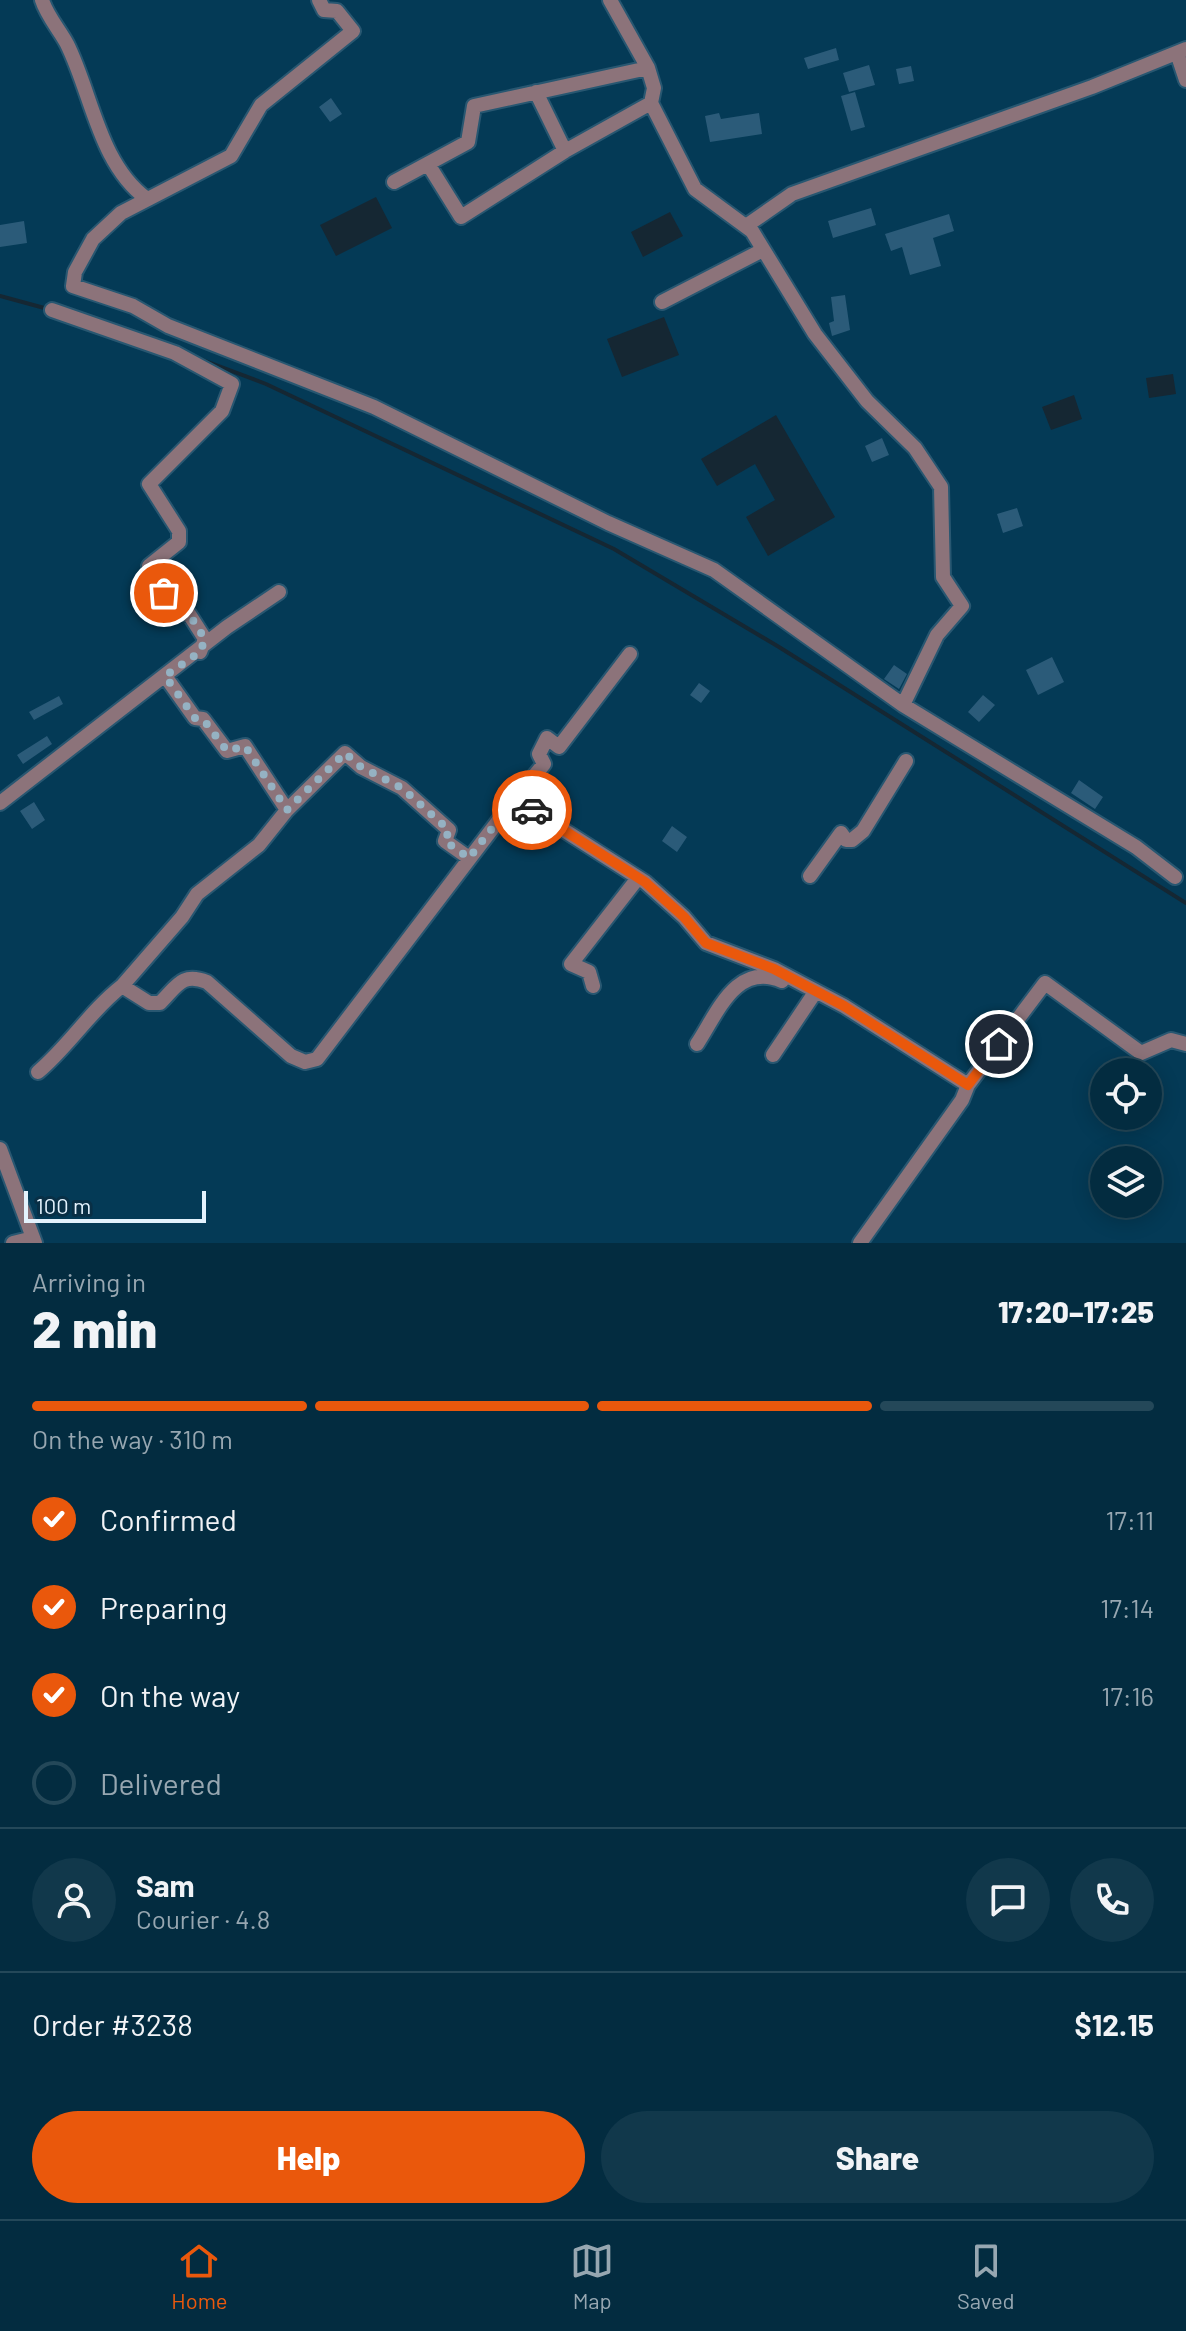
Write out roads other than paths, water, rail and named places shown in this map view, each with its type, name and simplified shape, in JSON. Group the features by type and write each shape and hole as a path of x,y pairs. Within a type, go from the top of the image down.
{"street":[{"path":"42,0 68,45 106,145 135,190 147,199"},
{"path":"319,0 324,10 337,11 353,31 261,105 231,156 121,213 93,239 75,272 73,286 133,306 168,326 306,377 374,407 608,523 714,570 903,705 1136,847 1175,877"},
{"path":"610,0 648,68 654,88 651,103 695,189 746,226 815,334 867,401 915,448 941,487 943,577 962,606 937,635 903,705"},
{"path":"746,226 792,194 1092,87 1182,51 1186,80"},
{"path":"394,182 468,142 474,106 648,68"},
{"path":"536,92 565,151"},
{"path":"428,164 461,217 565,151 651,103"},
{"path":"662,302 763,250"},
{"path":"52,310 175,353 232,384 222,411 149,484 179,531 179,542 149,566 151,574 177,612 189,614 205,639 200,652"},
{"path":"0,803 200,652 227,627 279,592"},
{"path":"122,986 149,1003 160,1003 184,979 193,976 207,982 291,1056 305,1062 317,1059 544,764 539,754 547,738 559,747 630,654"},
{"path":"165,676 195,718 203,719 227,751 245,746 287,810"},
{"path":"38,1072 63,1051 104,1000 122,986 182,917 197,894 259,845 287,810 345,753 361,767 402,788 449,830 445,841 469,858"},
{"path":"810,876 841,833 846,840 852,840 863,831 906,761"},
{"path":"515,799 638,878 684,917 706,943 816,991 968,1085"},
{"path":"593,986 589,972 571,964 638,878"},
{"path":"697,1044 724,997 741,982 768,976 783,981 792,978"},
{"path":"860,1243 962,1100 968,1085 1045,983 1141,1053 1171,1040 1186,1044"},
{"path":"773,1055 816,991"},
{"path":"0,1149 34,1240 13,1243"}],"water":[{"path":"376,197 392,228 336,256 320,225"},
{"path":"670,212 683,236 643,257 631,232"},
{"path":"664,317 679,355 622,377 607,339"},
{"path":"1173,374 1176,394 1149,398 1146,378"},
{"path":"1074,395 1082,419 1051,430 1042,407"},
{"path":"776,415 835,517 768,556 746,517 775,500 755,464 717,486 701,459"}],"waterway":[{"path":"0,296 48,309"},
{"path":"200,359 266,384 614,549 779,647 1186,903"}]}
